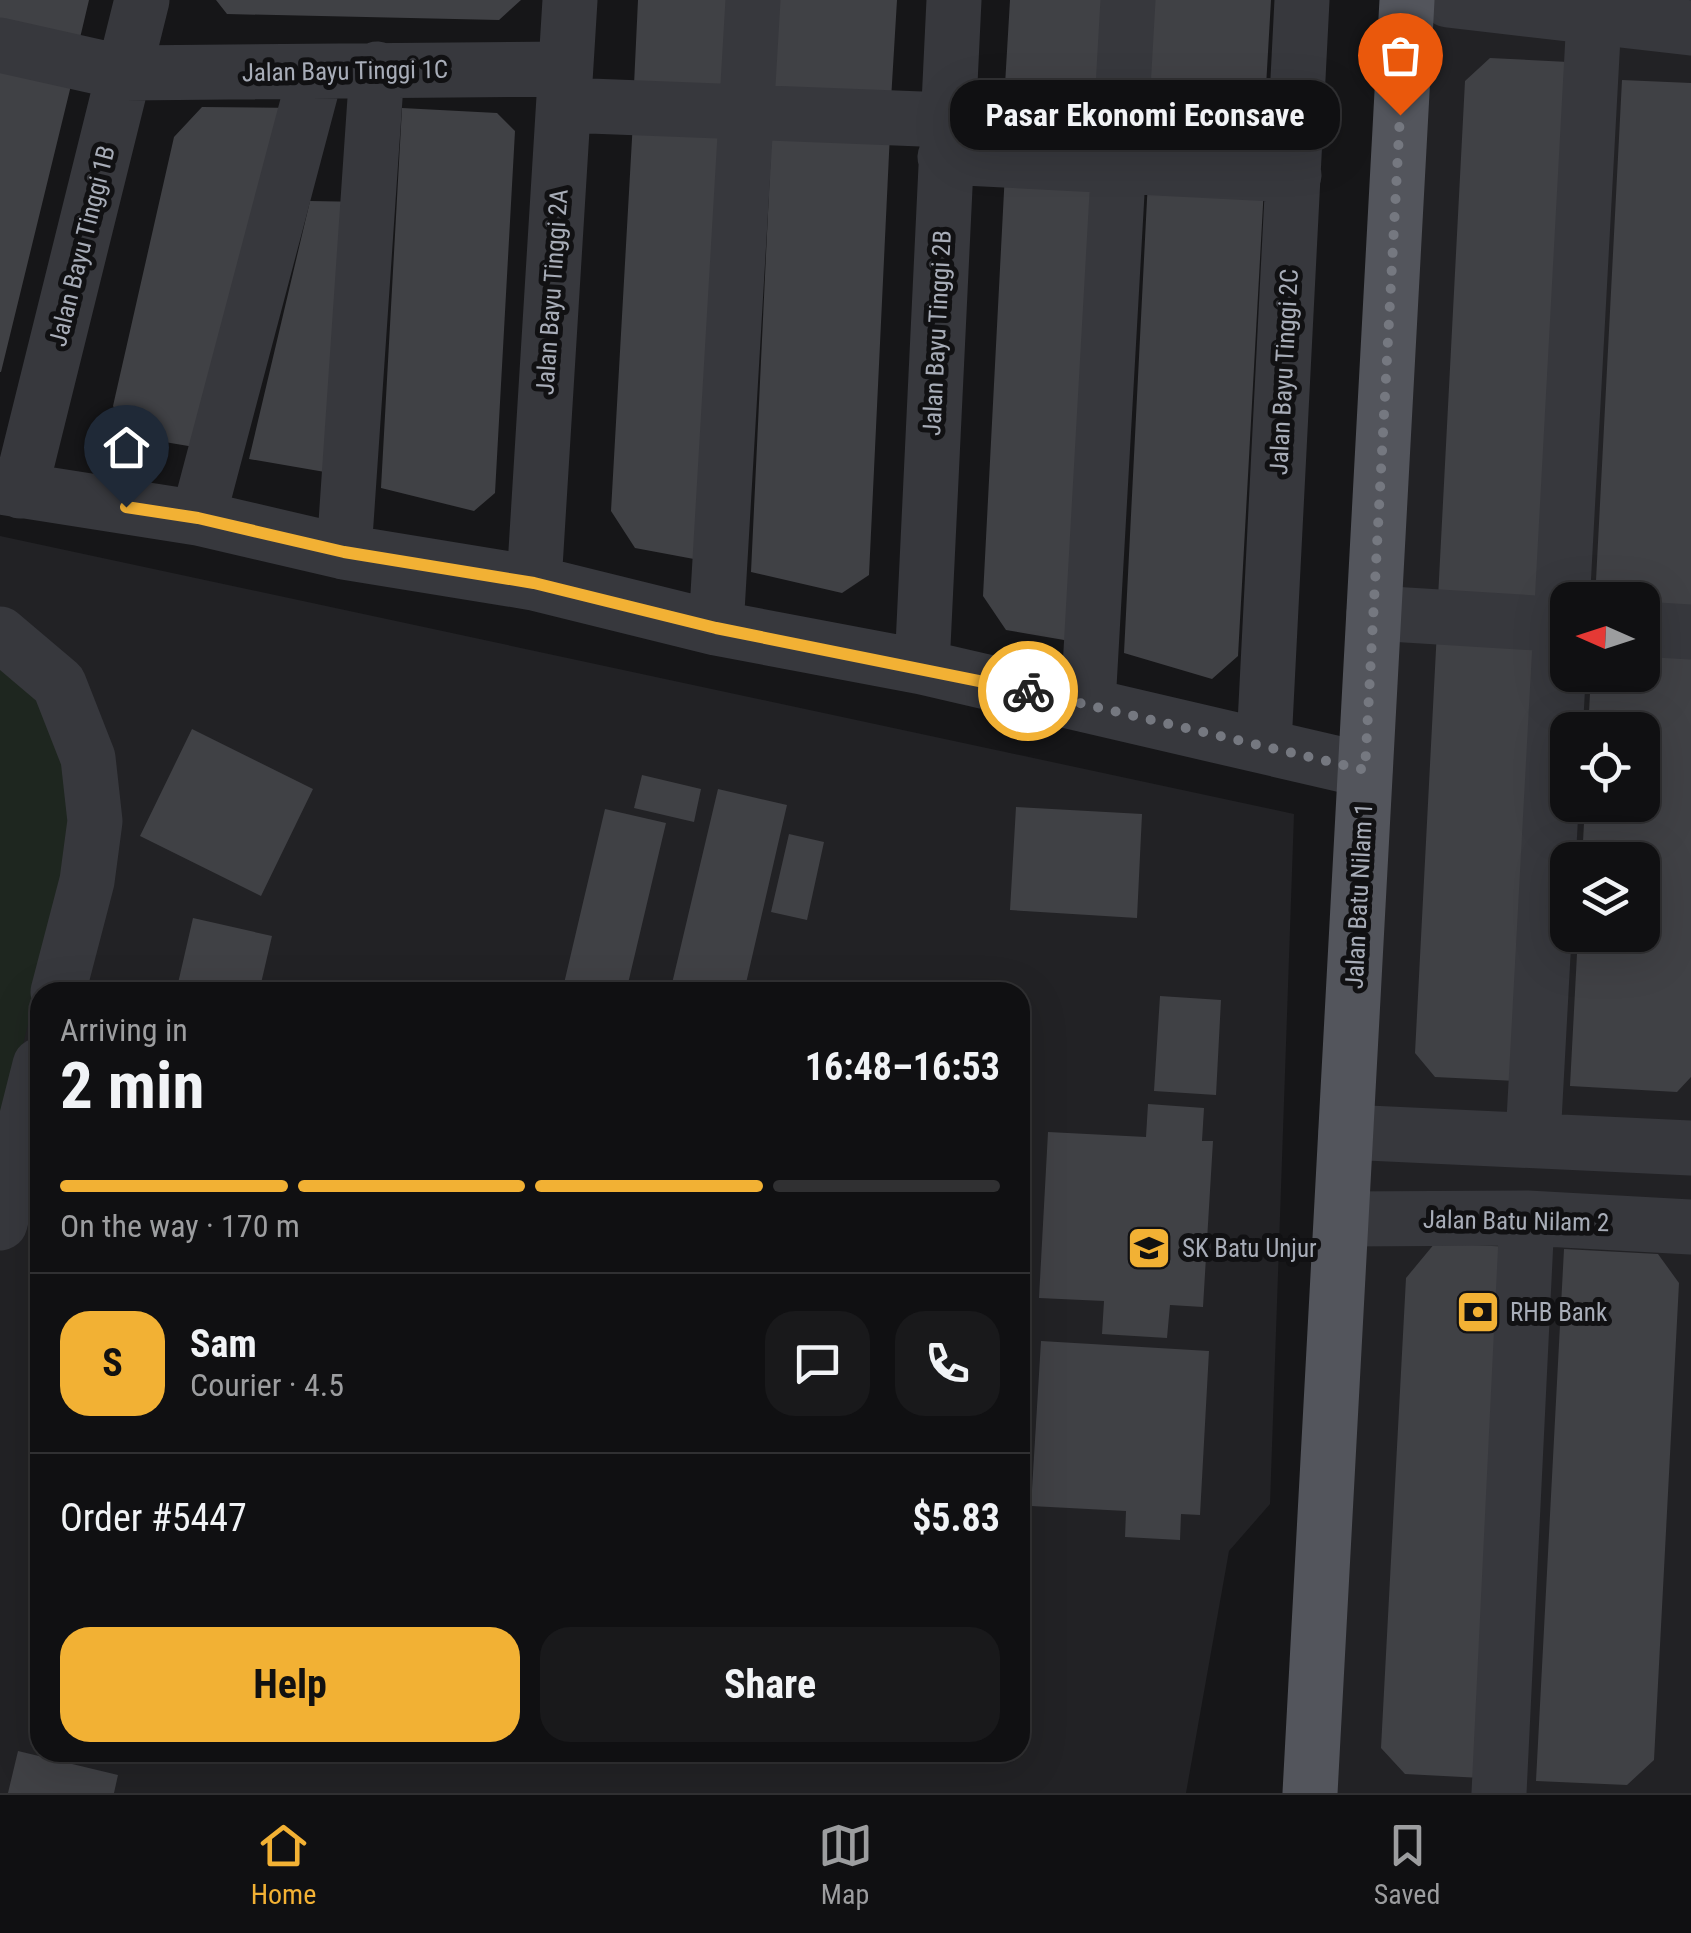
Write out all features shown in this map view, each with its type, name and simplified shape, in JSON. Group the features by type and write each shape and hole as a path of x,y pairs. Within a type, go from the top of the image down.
{"main road":[{"name":"Jalan Batu Nilam 1","path":"1310,1793 1407,0"}],"street":[{"name":"Jalan Bayu Tinggi 1B","path":"10,489 142,0"},
{"name":"Jalan Bayu Tinggi 2A","path":"534,583 570,0"},
{"path":"716,628 753,0"},
{"name":"Jalan Bayu Tinggi 2B","path":"922,667 954,0"},
{"path":"1088,704 1128,0"},
{"name":"Jalan Bayu Tinggi 2C","path":"1264,744 1302,0"},
{"path":"1448,0 1691,28"},
{"path":"1566,582 1594,18"},
{"name":"Jalan Bayu Tinggi 1C","path":"0,45 125,73 378,69 564,87 1119,166 1294,174"},
{"path":"344,552 378,69"},
{"path":"198,518 316,72"},
{"path":"10,489 198,518 344,552 534,583 716,628 922,667 1365,770"},
{"path":"1374,612 1550,623"},
{"path":"1660,630 1691,632"},
{"path":"0,634 59,684 88,758 94,821 86,881 61,982"},
{"path":"1533,1140 1560,692"},
{"path":"0,1223 30,1104"},
{"path":"1346,1132 1691,1148"},
{"name":"Jalan Batu Nilam 2","path":"1342,1218 1527,1218 1691,1227"},
{"path":"1499,1793 1527,1218"}],"shaded area":[{"path":"1419,0 1691,0 1691,1793 1330,1793"},
{"path":"0,536 1294,814 1270,1504 1229,1551 1186,1793 0,1793"},
{"path":"0,663 31,691 67,748 78,823 39,982 30,982 30,1016 0,1137"}],"building":[{"path":"0,0 89,0 80,38 0,18"},
{"path":"216,0 521,0 499,20 227,14"},
{"path":"638,0 753,0 749,91 634,85"},
{"path":"778,0 897,0 891,100 773,93"},
{"path":"1010,0 1126,0 1118,143 1002,136"},
{"path":"1154,0 1271,0 1262,156 1146,150"},
{"path":"0,51 75,69 1,372 0,372"},
{"path":"1490,58 1588,63 1561,582 1550,582 1550,604 1438,598 1465,81"},
{"path":"1622,80 1691,83 1691,612 1660,610 1660,582 1596,582"},
{"path":"202,107 301,108 224,452 129,436 113,406 174,137"},
{"path":"402,108 497,113 515,131 495,493 474,511 381,488"},
{"path":"633,121 750,128 726,565 635,548 611,511"},
{"path":"772,128 890,133 869,575 842,593 751,572"},
{"path":"1005,172 1121,178 1099,646 1006,630 983,596"},
{"path":"1148,180 1264,187 1238,656 1212,679 1124,653"},
{"path":"310,201 367,202 348,476 249,459"},
{"path":"1437,630 1550,636 1550,692 1557,692 1556,712 1550,712 1550,822 1537,1082 1435,1077 1415,1053"},
{"path":"1660,640 1691,642 1691,1077 1677,1092 1570,1086 1577,952 1660,952 1660,842 1583,842 1584,822 1660,822 1660,712 1589,712 1590,692 1660,692"},
{"path":"192,729 313,789 261,896 140,836"},
{"path":"642,775 701,789 694,822 634,808"},
{"path":"718,789 787,805 746,982 672,982"},
{"path":"1016,807 1142,814 1137,918 1010,910"},
{"path":"605,809 666,823 628,982 564,982"},
{"path":"789,834 824,842 807,920 771,912"},
{"path":"193,918 272,936 261,982 178,982"},
{"path":"1160,996 1221,1000 1216,1095 1154,1091"},
{"path":"1148,1104 1204,1108 1202,1141 1213,1141 1203,1307 1170,1305 1167,1338 1102,1334 1104,1301 1039,1298 1048,1132 1146,1137"},
{"path":"1435,1243 1529,1248 1501,1779 1405,1774 1381,1748 1406,1278"},
{"path":"1564,1249 1658,1254 1679,1283 1654,1760 1627,1785 1536,1781"},
{"path":"1041,1341 1209,1351 1200,1515 1181,1514 1180,1540 1125,1537 1126,1511 1031,1506"},
{"path":"18,1751 30,1754 30,1762 64,1762 118,1775 114,1793 8,1793"}],"way so far":[{"path":"1028,691 1365,770 1400,115"}],"place":[{"name":"Pasar Ekonomi Econsave","path":"1400,115"},
{"name":"SK Batu Unjur","path":"1149,1248"},
{"name":"RHB Bank","path":"1478,1312"}],"route":[{"path":"126,507 198,518 344,552 534,583 716,628 1028,691"}]}
